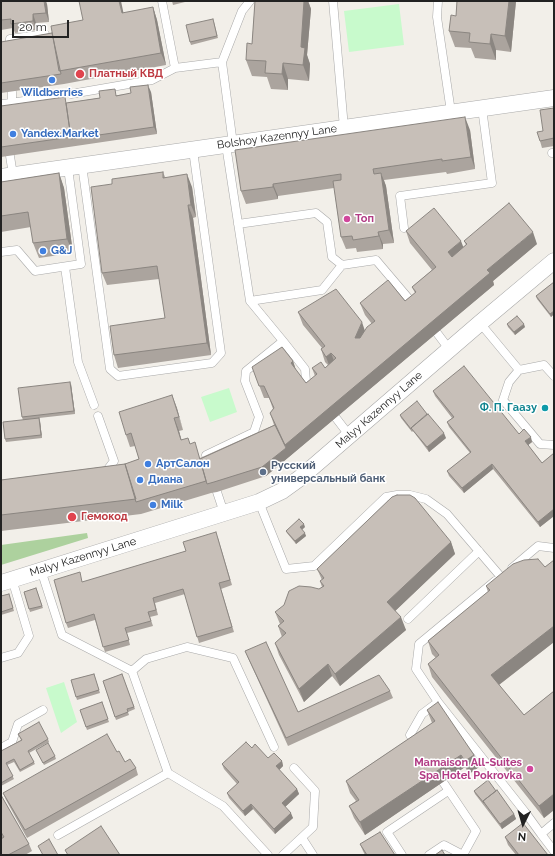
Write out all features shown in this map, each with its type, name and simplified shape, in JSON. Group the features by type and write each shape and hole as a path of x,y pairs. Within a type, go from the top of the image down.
{"street":[{"name":"Bolshoy Kazennyy Lane","path":"7,176 554,98"},
{"name":"Malyy Kazennyy Lane","path":"6,581 259,502 282,491 480,322 554,261"}],"lane":[{"path":"162,1 175,68"},
{"path":"250,1 242,11 222,62 238,224 250,300 305,369 306,381 316,391"},
{"path":"333,1 344,128"},
{"path":"438,1 437,17 451,112"},
{"path":"10,50 10,39 46,34"},
{"path":"71,94 152,80 175,68 222,62"},
{"path":"12,92 12,103"},
{"path":"4,116 3,104 59,96"},
{"path":"404,228 400,196 492,183 482,108"},
{"path":"75,166 110,369 118,376 212,363 221,353 193,150"},
{"path":"7,176 10,156"},
{"path":"1,252 17,250 35,271 81,264 75,166"},
{"path":"238,224 316,213 327,222 332,257 342,265"},
{"path":"250,300 322,290 342,265 376,260 416,308"},
{"path":"65,267 78,362 94,406"},
{"path":"480,322 519,370"},
{"path":"437,333 449,349"},
{"path":"209,466 206,455 254,432 259,417 245,381 246,371 282,341"},
{"path":"554,376 544,365 519,370 509,382 503,400 540,444 554,445"},
{"path":"98,416 114,461 105,472 98,473"},
{"path":"336,418 349,435"},
{"path":"217,492 224,513"},
{"path":"259,502 286,569 314,566 386,497 410,495 426,499 447,514 501,577"},
{"path":"554,548 538,546 419,644 416,669 438,702 554,851"},
{"path":"408,619 479,551"},
{"path":"41,570 62,635 132,671 168,773 223,806 268,855"},
{"path":"1,658 18,653 29,636 6,581"},
{"path":"132,671 146,659 187,647 233,658 274,747"},
{"path":"418,747 410,735 422,714 438,702"},
{"path":"1,748 12,742 18,724 43,710"},
{"path":"283,855 313,827 315,791 294,768"},
{"path":"58,835 168,773"},
{"path":"429,855 444,845 463,855 476,831 442,782"},
{"path":"402,855 387,832 448,791"},
{"path":"540,834 554,823"},
{"path":"302,838 313,855"}],"green space":[{"path":"399,4 404,45 349,52 344,11"},
{"path":"229,388 237,412 210,422 201,397"},
{"path":"87,533 88,538 1,565 1,545"},
{"path":"64,682 77,722 61,733 46,688"}],"building":[{"path":"1,1 44,1 46,13 33,14 33,21 11,24 11,19 1,20"},
{"path":"79,1 119,1 122,13 153,7 161,53 59,71 51,26 83,20"},
{"path":"255,1 304,1 301,47 305,48 303,65 283,63 282,74 265,73 266,61 246,60 247,43 252,44"},
{"path":"457,1 509,1 505,36 491,34 490,44 469,42 470,33 449,31 451,15 456,16"},
{"path":"213,19 217,36 190,42 186,25"},
{"path":"52,33 61,74 1,83 1,42"},
{"path":"148,85 154,127 71,139 66,103 100,98 99,91 115,89 116,96 131,93 130,87"},
{"path":"65,97 71,137 1,147 1,106"},
{"path":"554,108 554,138 540,141 537,132 543,131 540,110"},
{"path":"465,117 471,157 442,161 442,159 373,169 374,174 381,173 389,230 378,232 379,236 353,240 352,236 341,237 333,181 341,180 341,174 273,184 273,187 241,191 235,150"},
{"path":"163,172 163,178 187,174 191,205 188,205 207,343 114,355 110,326 165,318 157,266 102,273 91,187 112,184 112,179"},
{"path":"59,173 67,239 33,243 28,212 1,216 1,182"},
{"path":"509,203 533,232 487,270 490,273 285,445 270,413 274,408 264,386 259,386 252,367 282,347 293,361 291,363 306,383 317,374 312,368 321,362 325,368 336,358 331,353 326,357 321,349 325,346 298,312 336,289 362,322 355,338 360,338 367,327 375,321 360,303 388,280 405,301 416,292 412,287 436,267 406,231 434,208 461,241 448,252 452,257 467,244 464,241"},
{"path":"554,282 554,311 550,314 536,296"},
{"path":"517,316 524,324 514,332 507,324"},
{"path":"464,366 519,434 524,429 531,437 525,441 542,463 554,453 554,509 538,522 492,464 462,488 447,471 471,452 447,422 454,417 433,391"},
{"path":"70,382 74,411 22,417 18,388"},
{"path":"172,395 179,417 174,418 181,440 188,438 190,444 195,442 206,481 136,502 125,464 139,459 131,433 126,435 119,412"},
{"path":"417,401 427,414 411,429 400,415"},
{"path":"428,414 444,433 427,447 411,428"},
{"path":"39,418 41,435 5,439 3,422"},
{"path":"275,425 286,448 262,467 207,484 200,459"},
{"path":"125,464 136,499 1,515 1,480"},
{"path":"397,495 410,495 415,498 451,542 387,602 401,617 335,674 328,664 299,689 275,643 286,633 278,626 284,621 275,612 284,605 289,591 299,586 319,589 324,586 320,581 324,578 317,569 392,497"},
{"path":"299,519 304,524 300,527 305,533 295,541 286,531"},
{"path":"216,532 230,580 219,583 232,627 197,637 183,589 153,598 156,610 148,612 151,621 125,628 129,640 103,647 94,614 66,623 54,580 80,572 82,582 186,551 183,542"},
{"path":"538,559 545,567 554,560 554,626 491,675 524,715 554,691 554,794 539,806 428,664 439,655 428,641 490,590 486,586 513,564 524,560"},
{"path":"36,588 42,606 29,609 24,592"},
{"path":"9,594 13,608 1,612 1,596"},
{"path":"266,642 298,712 379,675 390,691 286,738 245,651"},
{"path":"94,674 99,690 76,697 71,680"},
{"path":"122,674 134,707 127,709 128,712 115,717 103,681"},
{"path":"102,702 108,719 86,727 80,710"},
{"path":"438,702 474,755 465,761 461,755 360,822 349,806 359,800 346,781 435,721 427,710"},
{"path":"39,722 48,739 28,751 34,762 20,770 14,759 6,763 13,776 1,783 1,751 22,740 18,734"},
{"path":"107,734 117,752 119,751 125,762 130,759 136,768 25,830 3,793"},
{"path":"246,742 252,748 255,744 268,758 274,753 282,761 276,766 297,789 282,803 291,813 274,829 251,804 243,811 227,793 239,782 222,764"},
{"path":"48,743 55,756 43,763 36,750"},
{"path":"488,780 496,791 483,801 484,803 474,791"},
{"path":"497,790 514,814 500,824 483,801"},
{"path":"1,795 29,844 8,855 1,855 1,839 4,837 1,832"},
{"path":"523,823 548,855 519,855 505,837"},
{"path":"101,826 120,855 68,855 65,850"},
{"path":"380,832 395,855 367,855 360,844"},
{"path":"49,839 58,855 43,855 38,846"},
{"path":"442,850 445,855 435,855"}],"place":[{"name":"Платный КВД","path":"80,74"},
{"name":"Wildberries","path":"52,80"},
{"name":"Yandex.Market","path":"13,134"},
{"name":"Топ","path":"347,219"},
{"name":"G&J","path":"43,251"},
{"name":"Ф. П. Гаазу","path":"545,408"},
{"name":"АртСалон","path":"148,464"},
{"name":"Русский универсальный банк","path":"263,472"},
{"name":"Диана","path":"140,480"},
{"name":"Milk","path":"153,505"},
{"name":"Гемокод","path":"72,517"},
{"name":"Mamaison All-Suites Spa Hotel Pokrovka","path":"530,769"}]}
